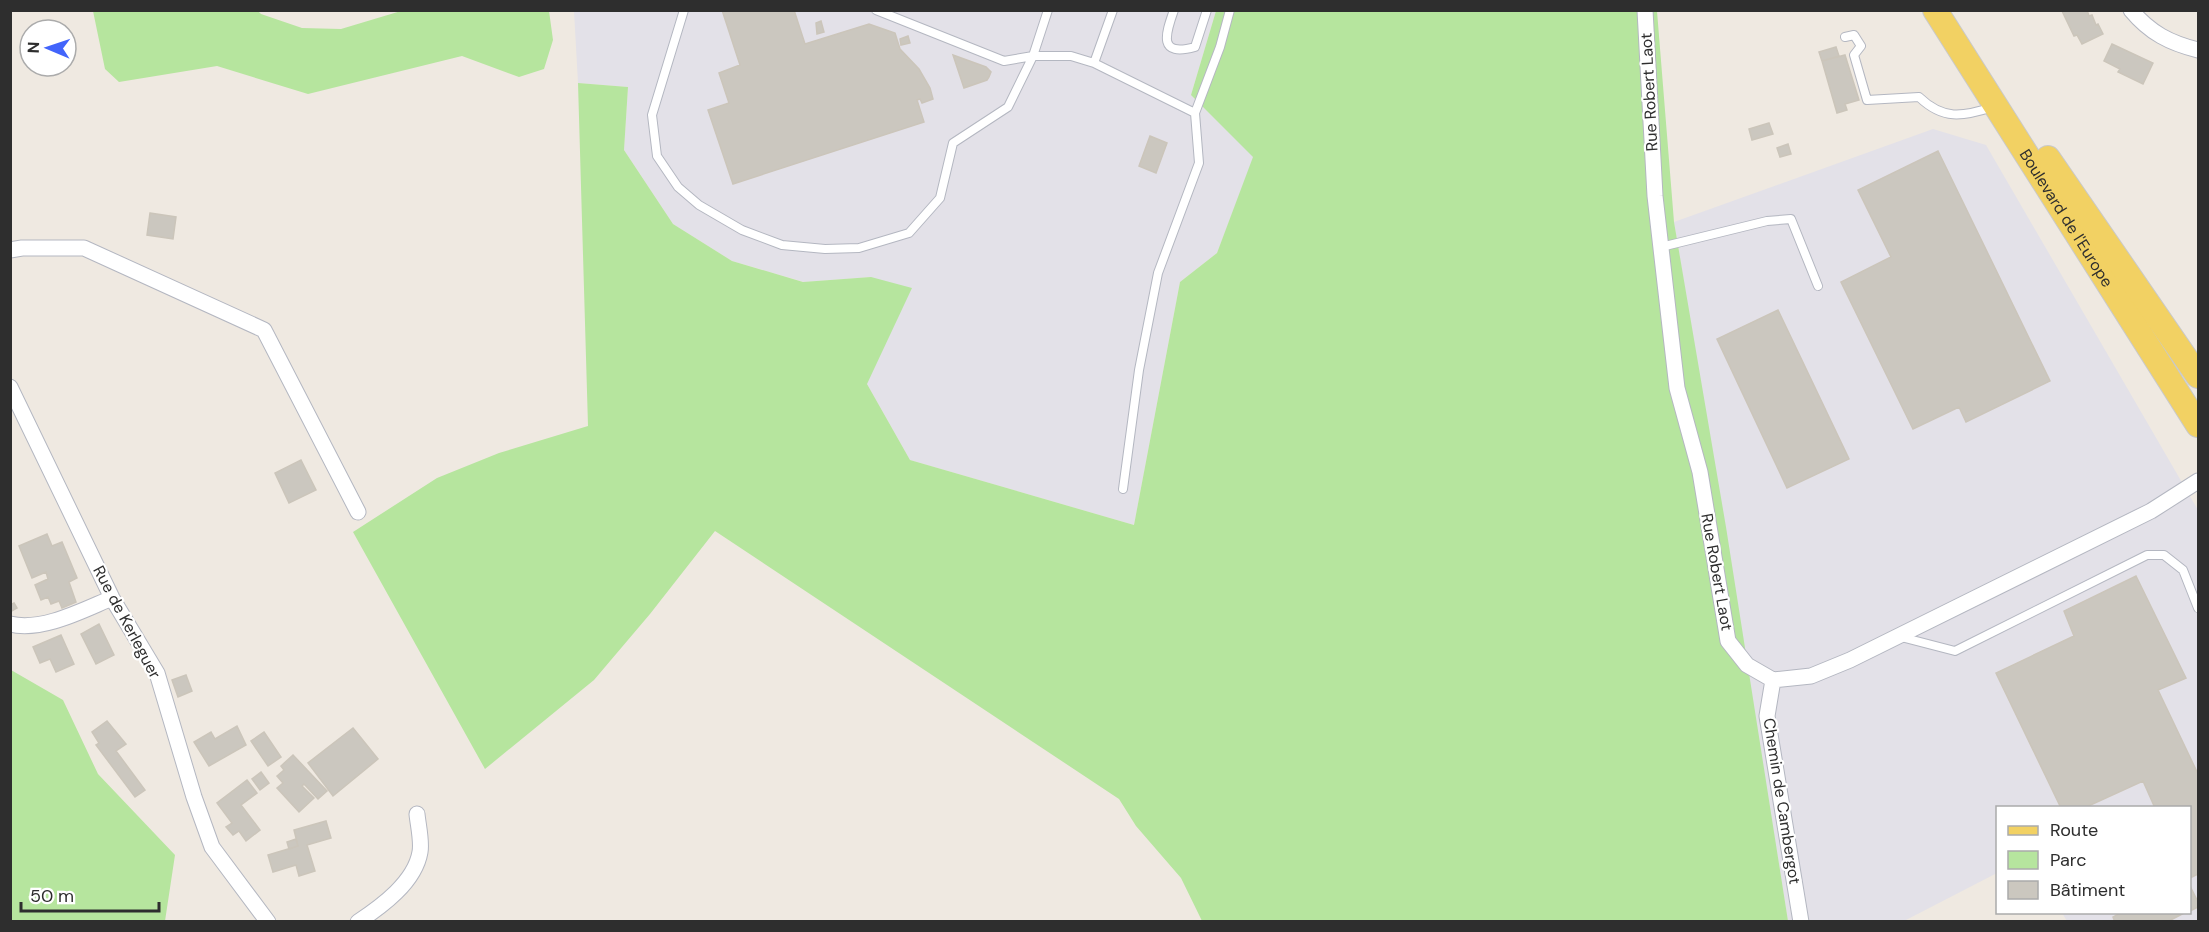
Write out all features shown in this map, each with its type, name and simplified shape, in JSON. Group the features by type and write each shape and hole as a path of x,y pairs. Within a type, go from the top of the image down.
{"main road":[{"name":"Boulevard de l'Europe","path":"1935,10 2199,425"},
{"name":"Boulevard de l'Europe","path":"1953,10 1972,44 2042,150 2199,375"}],"street":[{"name":"Rue Robert Laot","path":"1645,10 1655,196 1677,388 1700,472 1728,641 1747,665 1773,680"},
{"path":"2131,10 2143,24 2174,44 2199,50"},
{"path":"10,250 84,248 264,330 358,512"},
{"name":"Rue de Kerleguer","path":"10,387 112,598 157,674 194,797 212,847 268,921"},
{"path":"1773,680 1811,676 1850,660 2151,511 2199,481"},
{"path":"10,624 18,626 53,622 112,598"},
{"name":"Chemin de Cambergot","path":"1773,680 1767,716 1801,921"},
{"path":"358,921 377,909 408,881 420,852 417,814"}],"lane":[{"path":"684,10 652,116 657,156 678,187 699,205 742,230 782,245 825,249 859,248 909,232 940,198 953,143 1008,107 1033,56 1048,10"},
{"path":"876,10 1004,61 1033,56 1071,56 1094,63 1195,113"},
{"path":"1094,63 1113,10"},
{"path":"1174,10 1166,32 1166,42 1171,48 1181,51 1195,47 1207,10"},
{"path":"1123,489 1138,381 1158,273 1199,163 1195,113 1220,47 1230,10"},
{"path":"1845,37 1854,35 1861,46 1854,56 1867,100 1918,97 1931,108 1947,115 1995,107"},
{"path":"1660,247 1767,222 1791,219 1818,286"},
{"path":"1896,636 1955,651 2147,555 2164,555 2183,570 2199,608"}],"shaded area":[{"path":"574,11 1216,11 1191,95 1254,157 1217,253 1180,282 1134,525 910,460 867,384 871,277 804,282 732,261 673,224 624,150 628,87 578,83"},
{"path":"1933,129 1986,145 2198,510 2198,921 2067,921 2063,914 2191,914 2191,806 1996,806 1996,874 1904,921 1788,921 1674,222"}],"green space":[{"path":"93,11 258,11 302,28 341,29 401,11 549,11 553,40 544,69 519,77 462,56 308,94 217,66 119,82 105,69"},
{"path":"1216,11 1657,11 1674,222 1726,527 1788,921 1202,921 1181,878 1136,826 1119,799 715,531 650,614 594,680 485,769 353,532 437,478 499,453 588,426 578,83 628,87 624,150 673,224 732,261 803,282 871,277 912,288 867,384 910,460 1134,525 1180,282 1217,253 1253,157 1191,95"},
{"path":"11,670 63,700 98,774 175,855 165,921 11,921"}],"building":[{"path":"722,10 794,10 805,44 869,24 895,33 900,49 919,69 930,88 933,99 922,103 920,99 917,100 924,122 733,184 708,110 729,103 719,73 740,65"},
{"path":"2087,10 2103,34 2082,44 2077,35 2074,36 2062,11"},
{"path":"821,21 824,32 817,34 816,23"},
{"path":"908,36 910,43 901,45 900,39"},
{"path":"2112,44 2153,63 2143,84 2118,72 2120,69 2104,61"},
{"path":"1836,47 1839,56 1822,61 1819,52"},
{"path":"953,55 986,67 991,72 987,80 964,88"},
{"path":"1845,55 1859,100 1845,104 1847,110 1837,113 1822,61"},
{"path":"1769,123 1773,134 1752,140 1749,129"},
{"path":"1150,136 1167,143 1156,173 1139,166"},
{"path":"1788,144 1791,154 1780,157 1777,148"},
{"path":"1938,151 2050,381 1966,422 1959,407 1913,429 1841,282 1891,257 1858,190"},
{"path":"150,213 176,217 173,239 147,235"},
{"path":"1778,310 1849,459 1787,488 1717,339"},
{"path":"301,460 316,490 289,503 275,473"},
{"path":"47,534 52,546 62,542 77,578 69,582 76,602 62,608 59,601 51,604 48,597 41,600 35,585 48,579 46,572 32,578 19,546"},
{"path":"2136,576 2186,678 2158,690 2198,774 2198,874 2191,878 2191,806 2154,806 2143,781 2088,806 2060,806 1996,673 2074,636 2064,611"},
{"path":"14,603 17,608 10,612 10,605"},
{"path":"99,624 114,655 96,664 81,634"},
{"path":"61,635 74,664 56,672 50,659 40,663 33,647"},
{"path":"186,675 192,691 178,697 172,680"},
{"path":"107,721 126,744 116,751 145,790 135,797 96,745 99,743 92,732"},
{"path":"237,726 246,745 209,766 194,742 211,732 215,739"},
{"path":"353,728 378,759 333,796 308,763"},
{"path":"264,732 281,757 268,766 251,741"},
{"path":"293,755 327,791 318,799 304,784 302,786 314,798 299,812 277,788 283,783 277,776 284,770 281,766"},
{"path":"261,772 269,783 260,790 252,779"},
{"path":"247,780 257,793 241,805 260,830 246,841 239,831 233,835 226,827 232,823 217,803"},
{"path":"326,821 331,838 307,845 315,871 299,876 296,865 273,872 268,855 298,846 294,830"},
{"path":"296,839 298,846 289,849 287,842"},
{"path":"2191,888 2198,902 2198,907 2191,910"},
{"path":"2118,914 2182,914 2167,922 2115,922 2113,917"}]}
